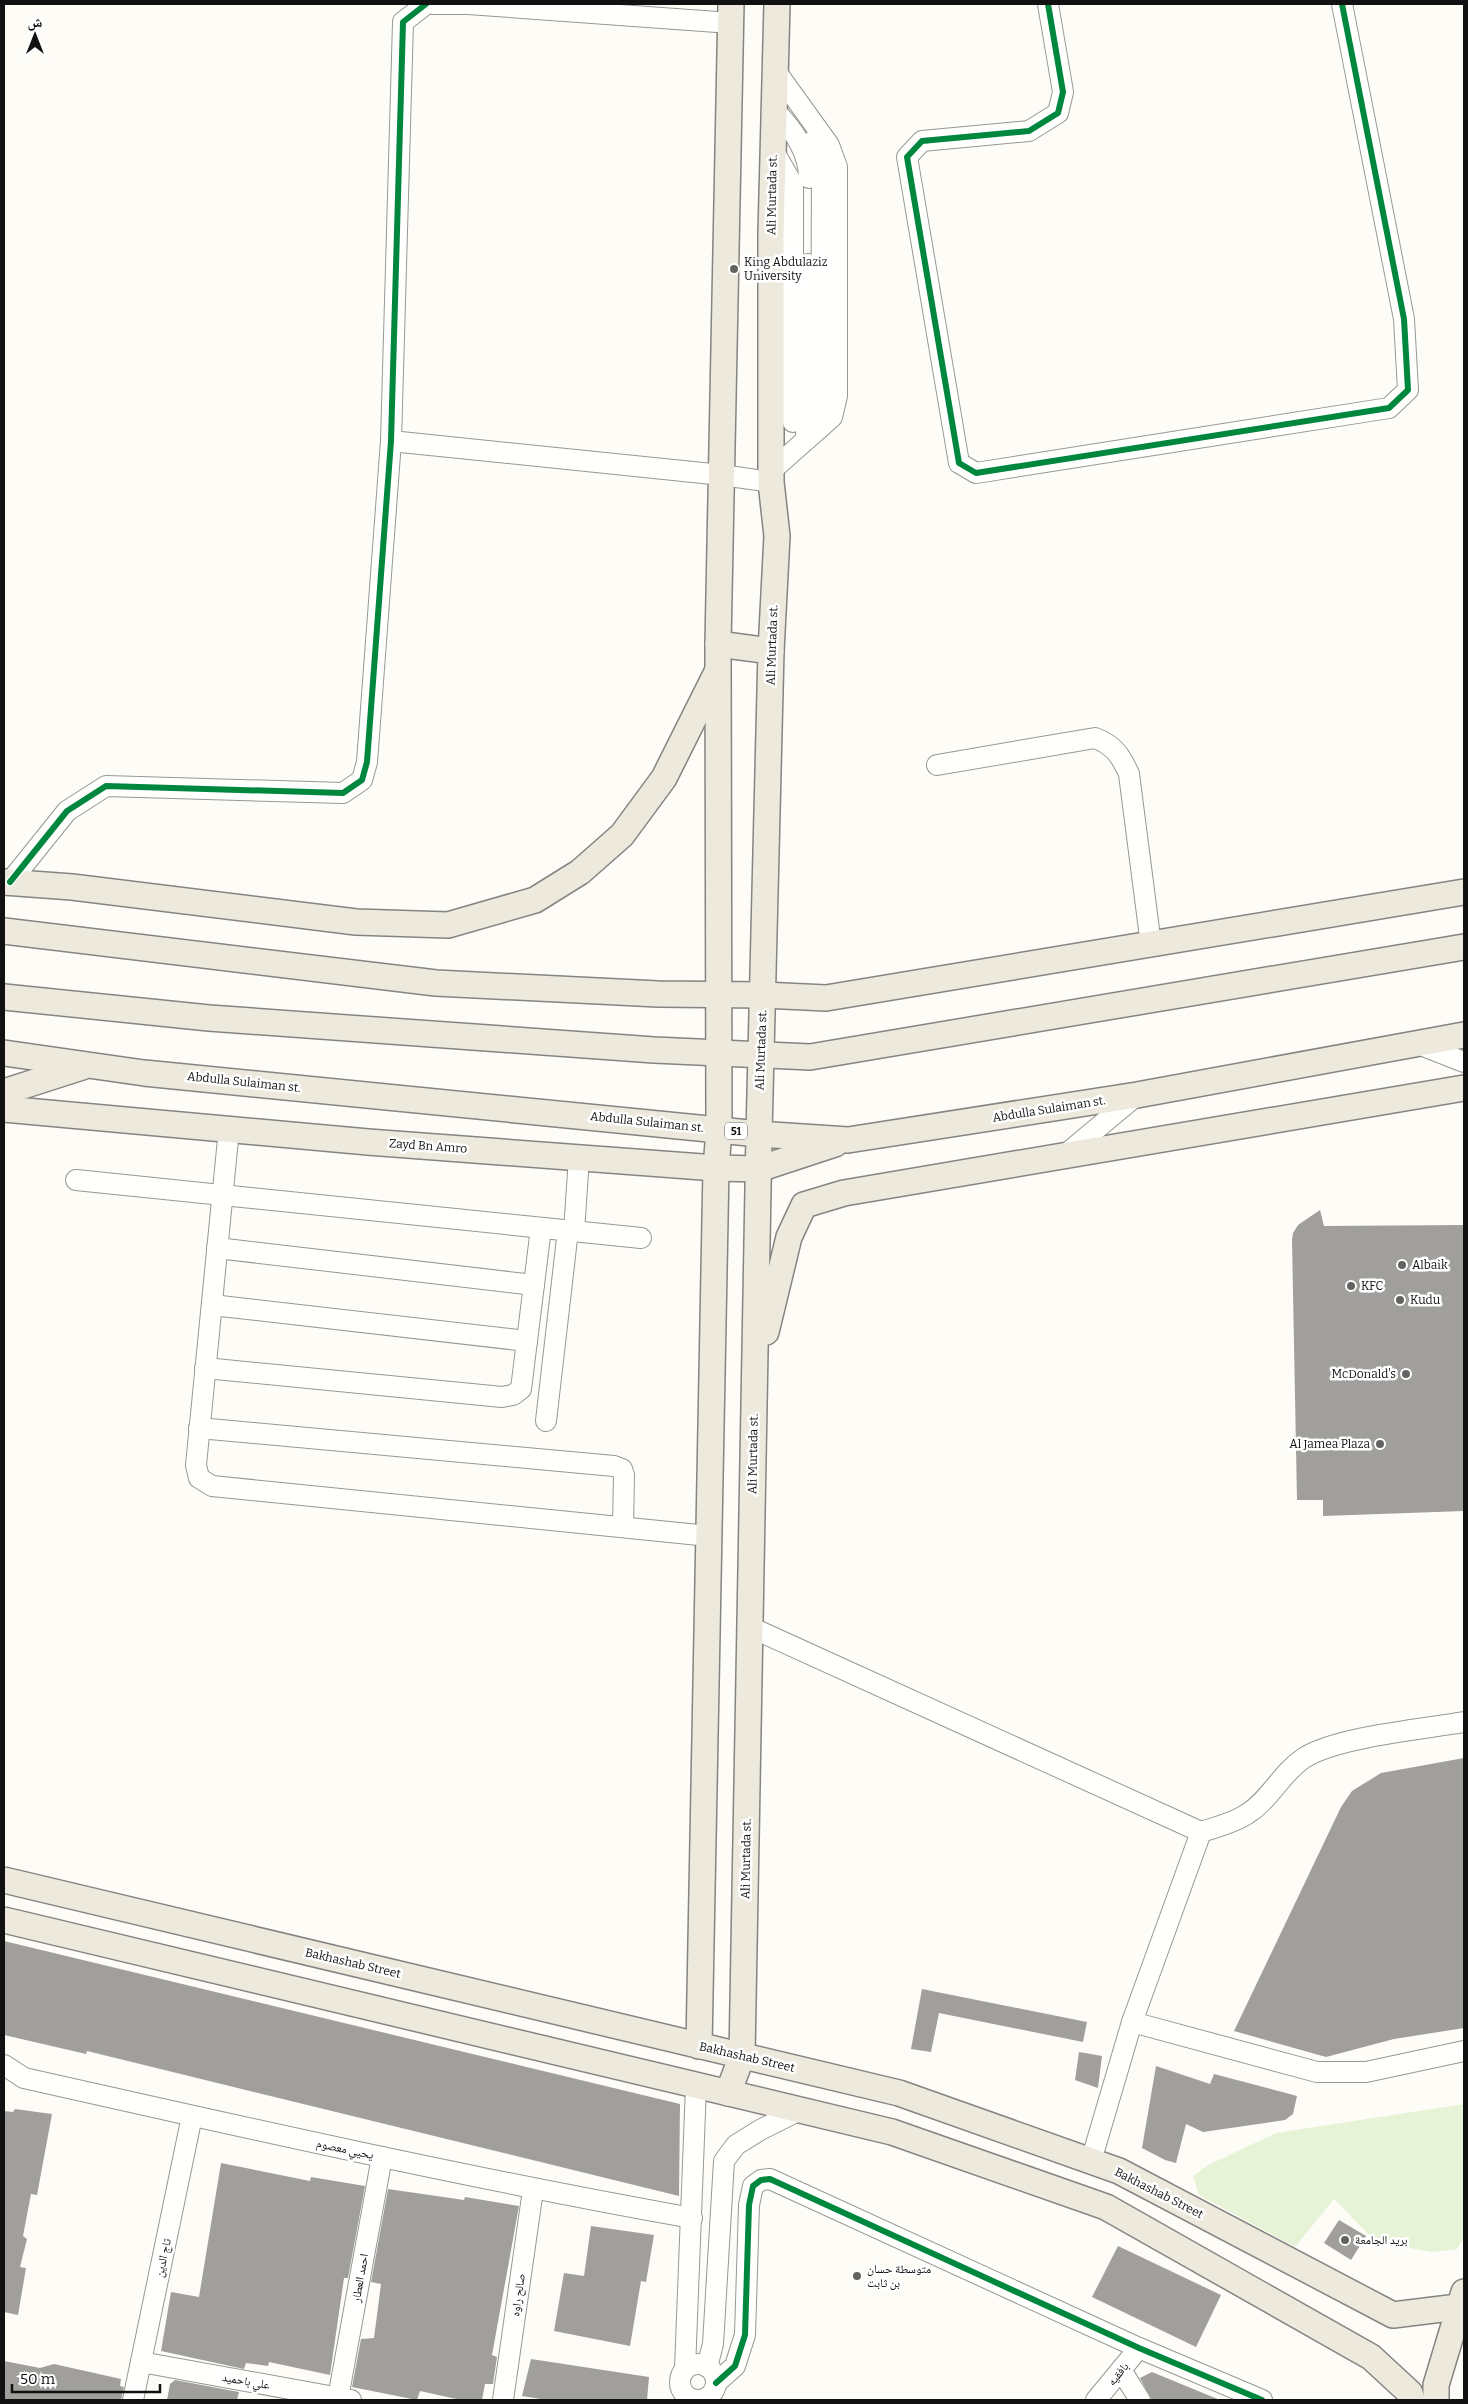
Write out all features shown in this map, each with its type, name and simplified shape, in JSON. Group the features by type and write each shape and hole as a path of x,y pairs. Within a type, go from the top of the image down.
{"main road":[{"name":"Ali Murtada st.","path":"728,2093 742,2056 759,1134 771,651 777,536 771,476 773,150 777,4"},
{"path":"699,2046 716,1168 719,1130 719,656 731,14"},
{"path":"719,656 771,651"},
{"path":"7,882 72,887 356,922 448,925 535,900 580,872 622,834 664,778 719,656"},
{"path":"4,931 436,983 658,994 826,998 1464,892"},
{"path":"4,997 218,1019 719,1053 810,1057 1464,947"},
{"path":"4,990 92,1006"},
{"name":"Abdulla Sulaiman st.","path":"4,1053 87,1065 759,1134 848,1140 1137,1095 1464,1035"},
{"path":"4,1065 87,1065"},
{"path":"4,1092 87,1065"},
{"path":"755,1375 789,1237 804,1205 844,1193 1464,1088"},
{"name":"Zayd Bn Amro","path":"4,1109 716,1168 759,1168 848,1140"},
{"name":"Bakhashab Street","path":"4,1880 899,2093 1119,2171 1393,2315 1461,2299"},
{"path":"4,1920 892,2132 1106,2207 1371,2357 1410,2393 1412,2400"},
{"path":"1436,2400 1436,2385 1461,2299"}],"street":[{"path":"7,882 67,811 106,786 343,793 362,780 366,762 391,440 403,22 426,4"},
{"path":"433,4 731,14"},
{"path":"1048,4 1063,92 1058,113 1030,131 922,141 907,157 959,462 976,473 1389,408 1408,390 1404,319 1342,4"},
{"path":"391,440 722,475 771,476 799,446 822,427 822,164 815,142 803,123 774,90"},
{"path":"774,90 809,163 799,446"},
{"path":"773,150 793,185 799,446"},
{"path":"937,765 1094,738 1109,743 1122,758 1129,774 1151,945"},
{"path":"1418,1044 1464,1062"},
{"path":"1065,1155 1137,1095"},
{"path":"229,1129 199,1428 196,1465 199,1478 212,1486 709,1536"},
{"path":"546,1421 571,1230 578,1158"},
{"path":"76,1180 641,1238"},
{"path":"206,1368 502,1397 513,1395 521,1389 541,1228"},
{"path":"218,1248 534,1285"},
{"path":"212,1305 527,1341"},
{"path":"199,1428 614,1466 622,1469 624,1475 623,1527"},
{"path":"750,1627 1201,1832 1226,1825 1248,1814 1287,1772 1306,1757 1340,1744 1464,1722"},
{"path":"1091,2161 1132,2022 1201,1832"},
{"path":"1132,2022 1317,2072 1366,2072 1464,2051"},
{"name":"يحيي معصوم","path":"4,2065 24,2078 192,2116 532,2190 692,2218"},
{"path":"4,2077 24,2078"},
{"path":"696,2086 685,2369 680,2386 686,2398 704,2399 713,2392 713,2344 724,2161 736,2145 800,2110"},
{"name":"تاج الدين","path":"133,2400 192,2116"},
{"name":"احمد العطار","path":"334,2399 382,2157"},
{"path":"712,2375 735,2366 745,2335 749,2205 753,2186 761,2180 770,2179 1139,2348 1262,2400"},
{"name":"صالح راوه","path":"503,2400 532,2190"},
{"name":"بافقيه","path":"1096,2400 1139,2348"},
{"name":"علي باحميد","path":"141,2362 334,2399"},
{"path":"685,2369 696,2364 712,2375"},
{"path":"1121,2370 1140,2400"}],"green space":[{"path":"1464,2104 1464,2238 1457,2249 1432,2252 1376,2242 1334,2199 1295,2247 1199,2195 1193,2176 1208,2165 1276,2133"}],"building":[{"name":"Al Jamea Plaza","path":"1320,1210 1324,1226 1464,1225 1464,1511 1323,1516 1323,1500 1297,1500 1292,1240 1293,1233 1298,1225"},
{"path":"1464,1758 1464,2028 1394,2039 1326,2057 1234,2031 1341,1807 1352,1791 1381,1773"},
{"path":"4,1941 680,2104 679,2196 87,2051 86,2054 4,2035"},
{"path":"922,1989 1087,2022 1083,2042 939,2013 931,2052 911,2049"},
{"path":"1079,2052 1102,2056 1098,2088 1075,2080"},
{"path":"1156,2066 1210,2084 1214,2074 1297,2096 1293,2114 1285,2120 1203,2132 1186,2124 1176,2163 1165,2160 1142,2148"},
{"path":"15,2109 52,2114 37,2195 31,2194 23,2236 27,2239 20,2267 26,2268 18,2315 4,2312 4,2111 13,2112"},
{"path":"221,2163 310,2181 311,2177 365,2186 348,2278 344,2278 330,2375 269,2362 268,2366 246,2363 244,2369 161,2351 171,2292 199,2297"},
{"path":"388,2189 464,2200 465,2197 519,2206 492,2355 497,2357 493,2384 485,2384 482,2400 461,2400 420,2391 417,2400 352,2387 361,2339 374,2338 381,2284 371,2282"},
{"name":"بريد الجامعة","path":"1339,2220 1366,2236 1351,2260 1324,2243"},
{"path":"591,2226 654,2235 646,2282 641,2281 630,2346 554,2331 564,2273 584,2276"},
{"path":"1118,2246 1221,2295 1196,2347 1092,2297"},
{"path":"531,2359 649,2377 647,2400 547,2400 522,2396"},
{"path":"4,2361 40,2368 54,2364 121,2379 120,2386 124,2387 121,2400 4,2400"},
{"path":"1152,2372 1220,2400 1152,2400 1140,2378"},
{"path":"175,2380 239,2392 237,2400 167,2400 170,2384"}],"cycle path":[{"path":"10,882 67,811 106,786 343,793 362,780 367,762 391,441 403,22 426,4"},
{"path":"1048,4 1063,92 1058,113 1029,131 922,141 907,157 959,463 976,473 1389,408 1408,390 1404,319 1342,4"},
{"path":"716,2383 735,2366 745,2335 749,2205 753,2186 761,2180 770,2179 1139,2348 1262,2400"}],"place":[{"name":"King Abdulaziz University","path":"734,269"},
{"name":"Albaik","path":"1402,1265"},
{"name":"KFC","path":"1351,1286"},
{"name":"Kudu","path":"1400,1300"},
{"name":"McDonald's","path":"1406,1374"},
{"name":"Al Jamea Plaza","path":"1380,1444"},
{"name":"بريد الجامعة","path":"1345,2240"},
{"name":"متوسطة حسان بن ثابت","path":"857,2276"}]}
